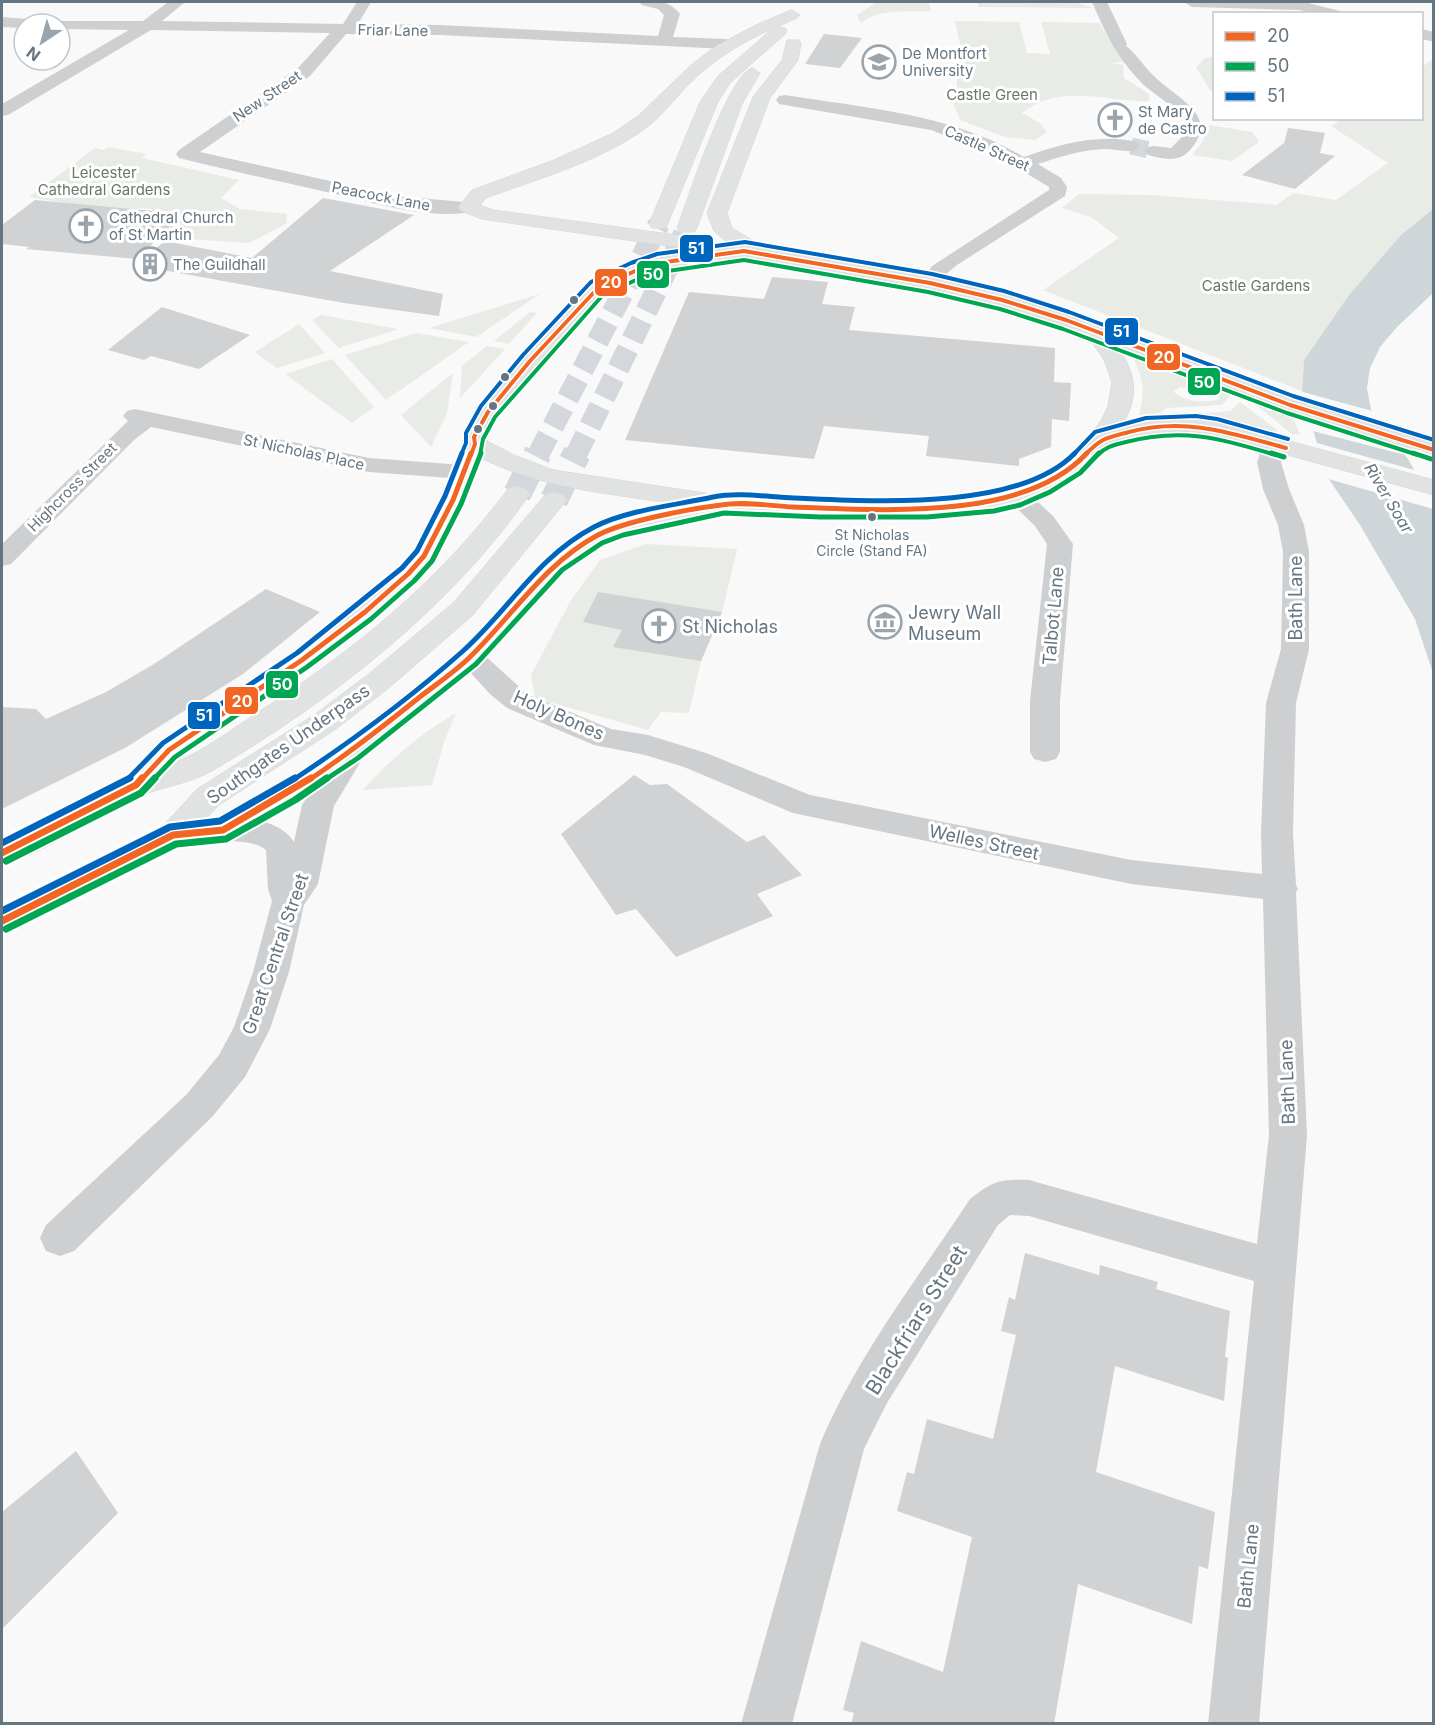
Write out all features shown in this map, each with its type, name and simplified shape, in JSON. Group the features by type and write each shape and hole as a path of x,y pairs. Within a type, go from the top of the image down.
{"main road":[{"path":"468,207 479,194 591,152 630,130 662,106 683,81 726,44 795,8"},
{"path":"659,224 709,102 724,80 770,41 795,8"},
{"path":"687,228 733,104 744,83 757,68 793,43 805,30"},
{"path":"768,254 745,245 726,233 721,228 717,213 762,97 790,60 793,43"},
{"name":"Peacock Lane","path":"468,207 489,214 744,251"},
{"path":"578,228 602,241 608,251 601,268 597,290"},
{"path":"2,853 136,784 169,750 302,660 408,574 424,556 436,536 475,444 474,437 488,412 530,361 597,290 635,271 659,263 744,251 930,283 1031,308 1290,405 1430,448"},
{"path":"463,472 538,474 723,504 927,508 962,506 1017,496 1045,484 1075,466 1099,440 1122,405 1124,391 1120,365 1098,333"},
{"path":"1099,440 1147,427 1178,424 1215,428 1434,488"},
{"path":"475,444 500,458 538,474"},
{"name":"Southgates Underpass","path":"136,784 191,769 291,706 351,662 407,617 456,571 494,529 518,494"},
{"name":"Southgates Underpass","path":"173,835 208,796 325,722 429,640 463,609 554,501"},
{"path":"2,921 173,835 223,830 290,793 352,751 470,657 556,563 584,543 598,535 637,521 723,504"}],"street":[{"path":"2,111 144,27 177,2"},
{"name":"New Street","path":"185,154 233,118 304,72 345,29 364,2"},
{"path":"647,2 663,6 672,14 664,41"},
{"path":"1100,2 1121,47 1151,82 1184,109 1192,121 1194,130 1182,149 1175,154 1154,151"},
{"path":"1192,2 1300,3 1329,12"},
{"name":"Friar Lane","path":"72,24 440,30 726,44"},
{"name":"Castle Street","path":"785,100 934,125 977,140 1024,163 1058,187 1058,192 950,261 939,270 930,283"},
{"path":"1024,163 1073,148 1113,144 1131,146"},
{"name":"Peacock Lane","path":"185,154 397,201 448,208 468,207"},
{"name":"St Nicholas Place","path":"141,418 369,465 463,472"},
{"name":"Highcross Street","path":"2,558 141,418"},
{"name":"Bath Lane","path":"1233,1724 1288,1135 1281,889 1277,833 1281,703 1295,649 1296,552 1291,525 1276,489 1269,462 1274,444"},
{"name":"Talbot Lane","path":"1017,496 1044,521 1060,544 1045,701 1044,752"},
{"name":"Holy Bones","path":"470,657 517,701 605,738 648,745 695,760"},
{"name":"Great Central Street","path":"60,1238 199,1106 232,1066 252,1029 271,972 288,903 301,884 318,805 352,751"},
{"name":"Welles Street","path":"695,760 804,805 1131,872 1281,889"},
{"path":"223,830 253,831 275,838 282,847 283,884 288,903"},
{"name":"Blackfriars Street","path":"766,1724 843,1444 871,1388 984,1212 1002,1197 1029,1198 1275,1269"}],"green space":[{"path":"877,2 929,2 931,11 885,13 868,18 861,23 857,15"},
{"path":"978,2 1075,2 1093,8 978,7"},
{"name":"Castle Green","path":"955,21 1019,22 1027,53 1050,54 1041,22 1099,23 1123,62 1110,63 1123,65 1124,78 1149,94 1149,101 1083,96 1051,98 1022,113 1040,123 1047,132 1035,140 1005,137 960,120 954,105 958,94 955,64 968,57 962,52"},
{"path":"1213,56 1213,92 1196,67 1205,58"},
{"name":"Castle Gardens","path":"1433,59 1433,209 1401,235 1349,295 1304,360 1302,391 1043,290 1119,238 1091,217 1062,208 1079,194 1150,195 1277,205 1293,193 1336,200 1388,163 1331,126 1340,120 1423,120 1423,66"},
{"path":"1209,125 1252,132 1259,142 1232,161 1192,155 1202,143"},
{"name":"Leicester Cathedral Gardens","path":"109,147 146,154 142,158 239,180 221,198 240,209 287,214 286,224 249,243 159,237 178,218 148,215 153,209 140,208 133,214 29,197 95,148 104,150"},
{"path":"540,294 476,337 429,328"},
{"path":"530,312 537,313 509,344 494,341"},
{"path":"321,315 399,329 339,348 312,320"},
{"path":"299,324 325,353 277,368 255,352"},
{"path":"416,333 469,342 386,400 345,355"},
{"path":"487,346 505,349 460,398 462,366"},
{"path":"1134,352 1233,393 1222,405 1166,408 1159,413 1139,415 1142,383 1138,368 1130,353","holes":["1180,387 1220,393 1218,400 1206,401 1194,401 1177,395 1173,391"]},
{"path":"332,359 374,407 352,423 285,374"},
{"path":"453,373 447,413 431,447 401,415"},
{"path":"1250,400 1291,413 1300,435 1292,434"},
{"path":"1240,402 1277,430 1277,434 1197,414 1230,411"},
{"path":"646,544 737,549 722,612 701,661 689,713 661,712 648,730 535,698 531,675 571,600 600,560"},
{"path":"456,713 444,742 432,785 363,790 406,748 430,729"}],"water":[{"name":"River Soar","path":"1433,209 1433,293 1397,327 1380,347 1370,368 1367,388 1371,410 1408,459 1433,502 1433,673 1415,619 1360,525 1326,475 1302,391 1304,360 1349,295 1401,235"}],"pier":[{"path":"1299,391 1376,412 1409,456 1309,430"},
{"path":"1313,442 1418,471 1434,496 1433,509 1325,478"}],"building":[{"path":"824,34 862,38 840,68 805,64"},
{"path":"1288,128 1325,133 1320,153 1335,156 1295,189 1242,175 1284,143"},
{"path":"323,198 414,215 330,271 443,294 439,316 344,303 135,265 165,241 252,258"},
{"name":"Cathedral Church of St Martin","path":"35,200 153,211 148,215 179,218 137,259 26,249 29,247 2,244 2,225"},
{"path":"772,277 828,282 822,304 855,307 849,330 1055,348 1054,382 1071,383 1069,421 1052,419 1051,447 1019,459 1019,466 926,456 929,436 824,426 814,459 625,440 689,292 764,299"},
{"path":"162,307 250,335 199,369 151,356 144,360 108,350"},
{"path":"266,589 320,612 243,674 125,748 2,809 2,707 36,709 46,719 106,692 154,664"},
{"name":"St Nicholas","path":"598,592 722,612 701,661 613,647 622,630 583,622"},
{"path":"634,775 650,785 667,784 747,842 764,835 802,875 757,894 773,916 676,957 636,909 616,915 561,834"},
{"path":"1025,1253 1099,1275 1100,1265 1158,1282 1156,1289 1230,1311 1225,1357 1228,1358 1224,1401 1115,1366 1096,1472 1215,1512 1208,1569 1199,1566 1192,1624 1078,1584 1054,1724 851,1724 854,1713 843,1710 861,1641 943,1672 972,1537 897,1511 907,1472 914,1474 927,1419 993,1439 1016,1335 1001,1331 1009,1297 1015,1300"},
{"path":"76,1451 118,1513 2,1629 2,1512"}],"tunnel":[{"path":"1131,146 1154,151"},
{"path":"538,455 659,224"},
{"path":"576,455 687,228"},
{"path":"517,494 538,453"},
{"path":"554,500 577,453"}],"transit line":[{"name":"51","path":"2,843 131,778 163,743 297,653 402,568 417,551 445,496 466,443 466,433 481,406 523,355 591,282 631,263 657,254 745,242 932,274 1004,291 1069,312 1293,396 1434,440"},
{"name":"20","path":"2,853 136,785 169,750 302,660 365,612 408,574 424,556 453,500 475,444 474,437 488,412 530,361 597,289 635,271 659,263 744,251 930,283 1002,300 1066,320 1290,405 1434,450"},
{"name":"50","path":"6,861 141,793 175,757 307,667 371,619 414,581 432,561 461,504 483,447 483,439 495,417 602,296 638,279 661,272 744,260 928,292 1000,309 1063,329 1287,413 1431,459"},
{"name":"51","path":"2,911 170,827 220,821 285,785 347,744 464,650 550,556 594,527 617,518 723,495 820,499 927,499 991,493 1041,476 1069,459 1095,432 1146,418 1196,416 1217,419 1288,439"},
{"name":"20","path":"2,921 173,835 223,830 290,793 352,751 470,657 556,563 598,535 620,526 723,504 820,508 927,508 992,502 1017,496 1045,484 1075,466 1099,440 1147,427 1195,425 1215,428 1286,448"},
{"name":"50","path":"6,929 176,844 226,839 295,800 358,758 476,664 562,570 602,543 623,535 724,513 820,517 927,517 994,511 1020,505 1050,492 1080,473 1104,448 1149,436 1194,434 1284,457"}],"place":[{"name":"De Montfort University","path":"879,62"},
{"name":"St Mary de Castro","path":"1115,120"},
{"name":"Cathedral Church of St Martin","path":"86,226"},
{"name":"The Guildhall","path":"150,264"},
{"name":"St Nicholas Circle (Stand FA)","path":"872,517"},
{"name":"Jewry Wall Museum","path":"885,622"},
{"name":"St Nicholas","path":"659,626"}]}
